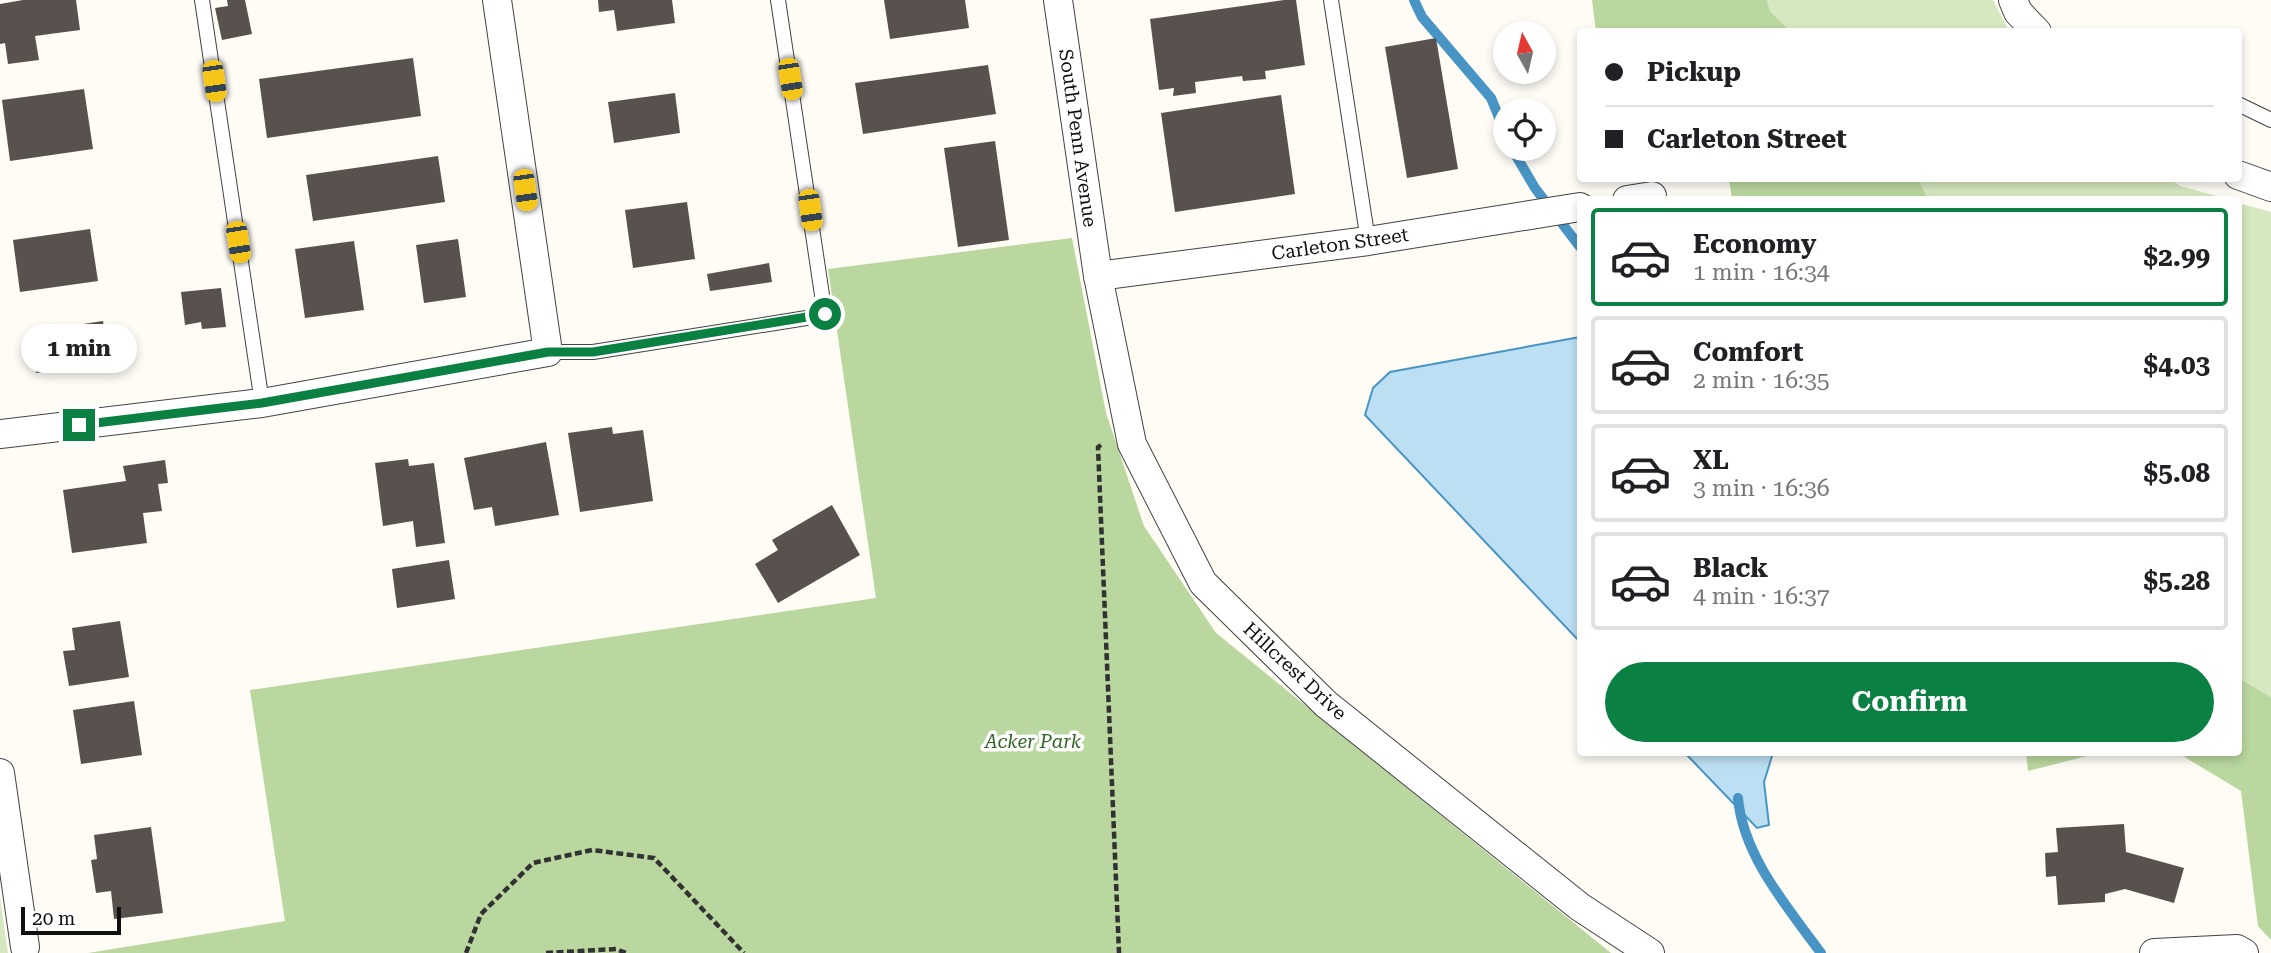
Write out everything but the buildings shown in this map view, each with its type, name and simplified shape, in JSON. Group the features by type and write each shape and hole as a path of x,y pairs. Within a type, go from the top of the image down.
{"street":[{"path":"0,434 262,403 548,352 497,0"},
{"name":"South Penn Avenue","path":"1058,0 1098,276"},
{"path":"2013,0 2018,12 2033,28"},
{"path":"2242,176 2271,187"},
{"name":"Carleton Street","path":"1098,276 1368,240 1577,207"},
{"name":"Hillcrest Drive","path":"1098,276 1132,444 1203,583 1326,704 1580,906 1650,953"},
{"path":"0,773 25,947"},
{"path":"2154,953 2237,949 2244,953"}],"lane":[{"path":"202,0 262,403"},
{"path":"548,352 593,352 825,314 778,0"},
{"path":"1331,0 1368,240"},
{"path":"2242,106 2271,120"}],"path":[{"path":"1119,953 1098,447 1127,420"},
{"path":"466,953 481,914 533,863 592,850 654,858 744,953"},
{"path":"546,953 616,949 626,953"}],"green space":[{"path":"1592,0 1767,0 1770,11 1787,28 1596,28"},
{"path":"1767,0 1993,0 2007,28 1787,28 1770,11"},
{"path":"1729,182 1920,182 1926,196 1732,196"},
{"path":"1920,182 2174,182 2217,196 1926,196"},
{"path":"2242,204 2271,212 2271,697 2242,680"},
{"name":"Acker Park","path":"1072,238 1106,413 1144,526 1216,633 1611,953 88,953 285,921 250,690 876,598 828,269"},
{"path":"2242,680 2271,697 2271,940 2258,926 2241,791 2183,756 2242,756"},
{"path":"2026,756 2087,756 2028,771"},
{"path":"0,898 8,953 0,953"}],"water":[{"path":"1577,338 1577,639 1365,415 1373,388 1390,372"},
{"path":"1688,756 1772,756 1764,782 1769,825 1757,828"}],"waterway":[{"path":"1414,0 1422,17 1493,103"},
{"path":"1519,161 1535,188 1577,243"},
{"path":"1738,798 1748,840 1758,861 1821,953"}],"route":[{"path":"79,425 262,403 548,352 593,352 825,314"}]}
